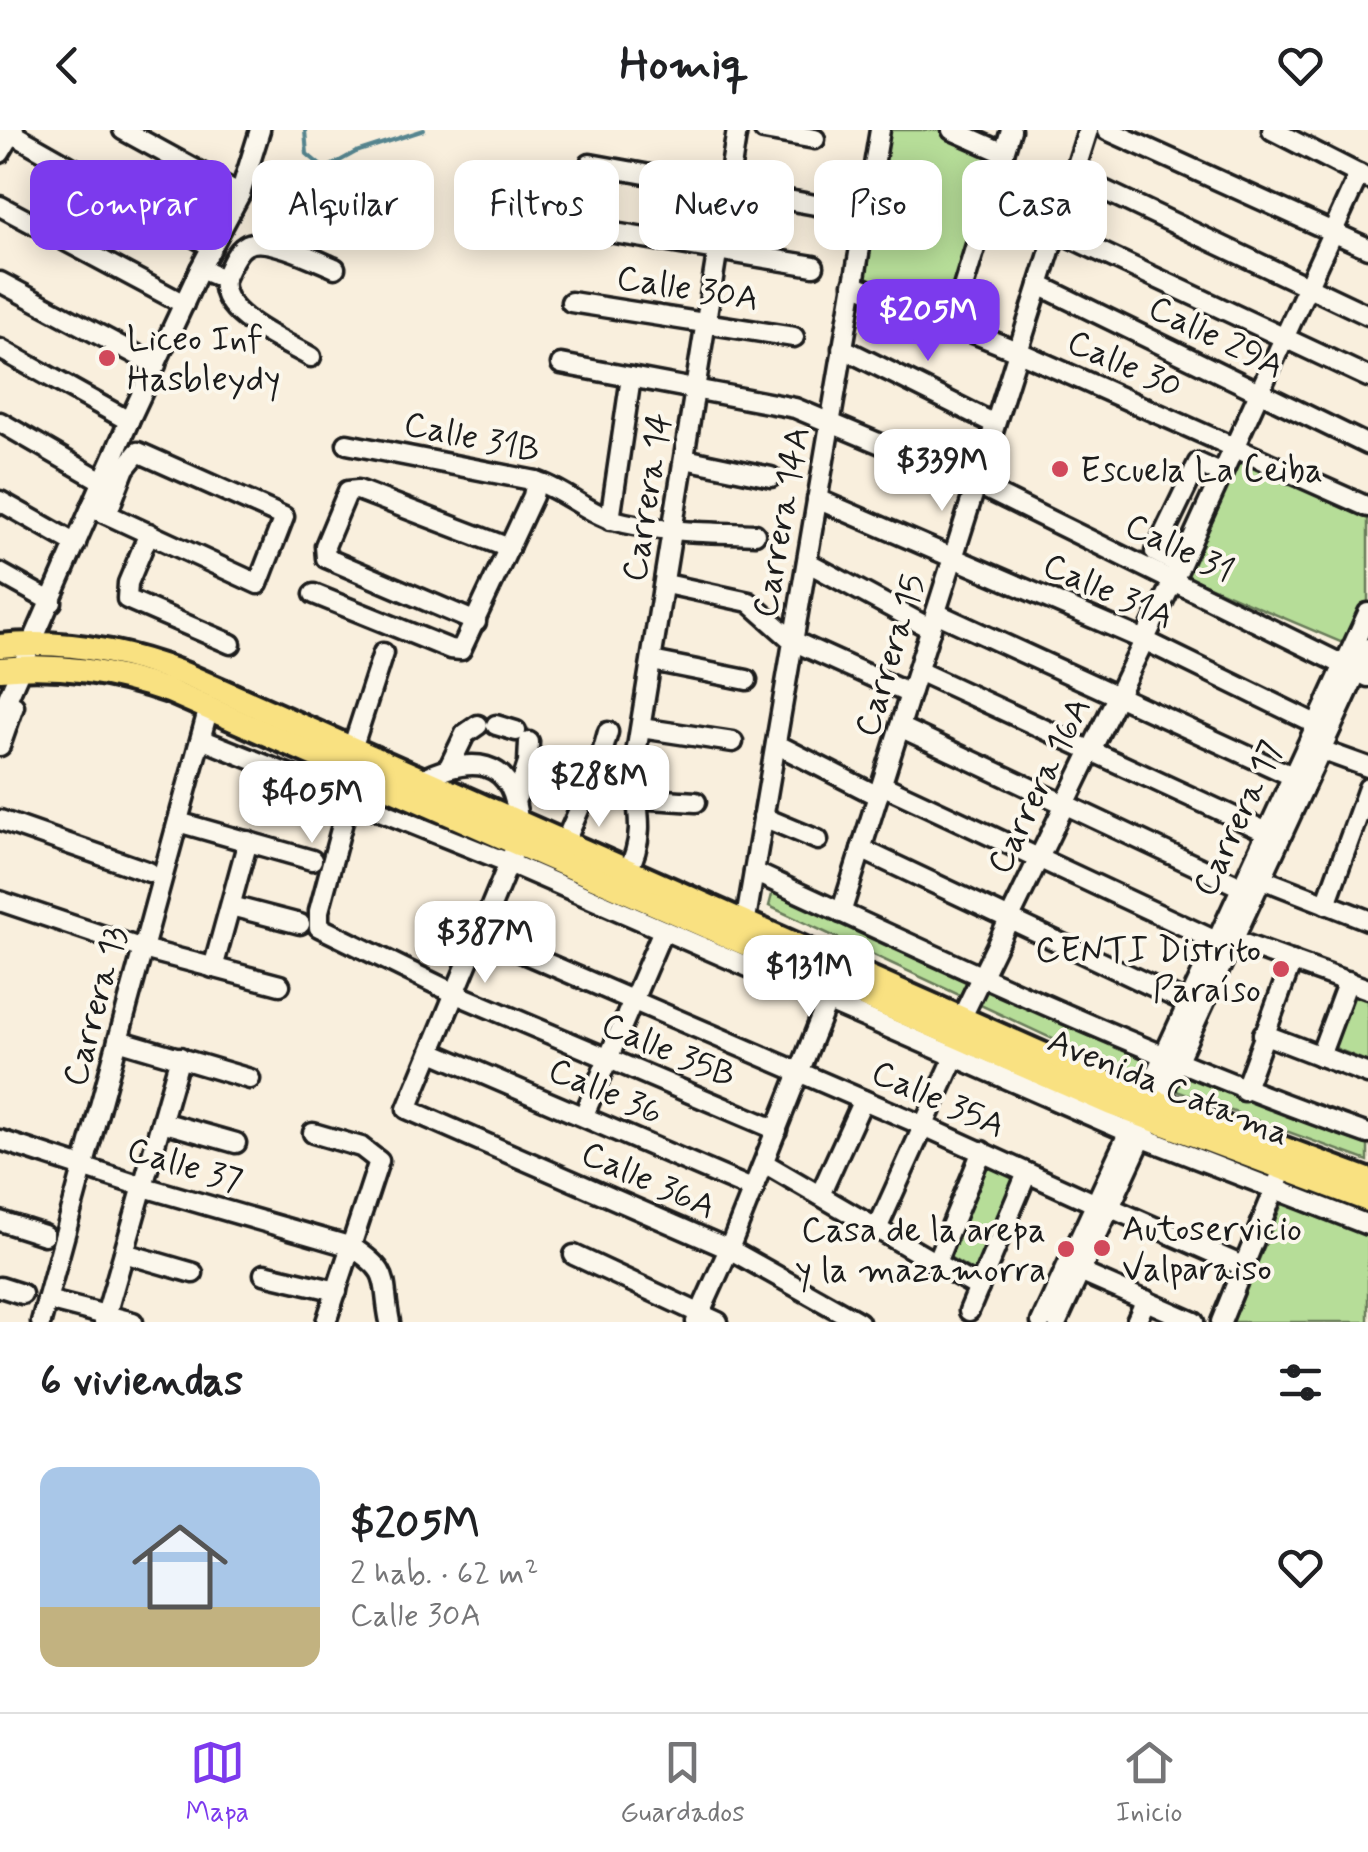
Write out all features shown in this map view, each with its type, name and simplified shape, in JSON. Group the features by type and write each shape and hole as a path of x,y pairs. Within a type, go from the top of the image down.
{"main road":[{"name":"Avenida Catama","path":"0,646 34,642 92,648 162,665 420,780 514,843 564,844 745,924 959,1038"},
{"name":"Avenida Catama","path":"12,668 61,667 116,675 169,690 1279,1180 1368,1200"},
{"name":"Avenida Catama","path":"1143,1117 1368,1180"}],"street":[{"path":"123,130 240,194"},
{"path":"232,209 260,130"},
{"name":"Carrera 14","path":"732,160 737,130"},
{"path":"764,130 815,139"},
{"name":"Carrera 14A","path":"875,160 880,130"},
{"path":"952,130 1004,153"},
{"path":"951,326 1011,130"},
{"name":"Carrera 15","path":"1078,160 1088,130"},
{"path":"1107,130 1368,248"},
{"path":"1272,130 1363,176"},
{"path":"0,153 11,131 61,160"},
{"name":"Carrera 16A","path":"877,1229 924,1126 981,977 1177,572 1307,286 1363,176"},
{"path":"1107,192 1368,315"},
{"path":"0,206 184,304"},
{"path":"311,357 243,318 229,304 222,288 224,279 243,246 254,242 269,243 335,268"},
{"path":"99,510 102,482 210,250"},
{"path":"718,250 814,266"},
{"name":"Carrera 14","path":"627,872 638,850 633,772 718,250"},
{"name":"Carrera 14A","path":"745,924 859,250"},
{"name":"Carrera 15","path":"842,913 1050,250"},
{"path":"1097,250 1368,377"},
{"path":"200,270 224,279"},
{"path":"0,282 156,365"},
{"name":"Calle 30","path":"853,284 1017,351 1368,507"},
{"name":"Calle 29A","path":"1039,285 1368,444"},
{"name":"Calle 30A","path":"571,302 794,337"},
{"path":"842,348 993,423"},
{"path":"0,349 129,421"},
{"name":"Calle 31","path":"560,364 795,408 1177,572 1356,671"},
{"path":"610,520 632,378"},
{"path":"0,422 102,482"},
{"name":"Calle 31B","path":"347,444 536,481 558,488 610,520 674,530 755,534"},
{"path":"0,716 12,668 34,642 76,544 138,452 284,517 258,584 99,510"},
{"path":"685,460 771,477"},
{"path":"1177,572 1155,552 1198,463 1222,474"},
{"path":"314,594 456,651 465,645 476,622 533,496 536,481"},
{"path":"476,622 326,558 325,546 348,490 358,490 509,548"},
{"name":"Calle 31A","path":"817,500 1144,640 1316,724"},
{"path":"0,501 76,544"},
{"path":"149,534 128,583 127,599 231,644"},
{"path":"807,562 933,621 1117,696 1292,776"},
{"path":"0,573 52,602"},
{"path":"666,584 749,602 793,641 910,694"},
{"name":"Carrera 17","path":"1041,1322 1102,1206 1170,1059 1316,724 1356,671 1368,613"},
{"name":"Carrera 17","path":"1250,879 1320,750 1368,648"},
{"path":"352,749 383,653"},
{"path":"652,660 747,680"},
{"path":"0,746 19,691 12,668"},
{"path":"918,670 1266,832"},
{"name":"Carrera 13","path":"30,1322 118,1040 209,707"},
{"path":"432,1052 514,843 516,796 528,763 522,736 487,725 465,734 448,766"},
{"path":"900,727 1250,879 1368,920"},
{"path":"641,728 734,742"},
{"path":"564,844 599,764 608,732"},
{"path":"201,739 350,798 514,843 663,930 827,1002 959,1038 1143,1117"},
{"path":"776,744 1224,940 1368,988"},
{"path":"1320,750 1368,767"},
{"path":"420,780 461,764 490,770 512,785 516,796"},
{"path":"310,926 319,911 356,773"},
{"path":"1326,904 1368,788"},
{"path":"636,798 696,802"},
{"path":"763,817 818,840"},
{"path":"0,820 150,872"},
{"path":"178,822 312,860"},
{"path":"213,968 248,841"},
{"path":"1348,844 1368,852"},
{"path":"862,849 1188,1003"},
{"path":"754,872 981,977 1244,1091 1368,1134"},
{"path":"0,901 143,950 280,984"},
{"name":"Calle 35B","path":"231,906 310,926 456,994 776,1130"},
{"path":"584,1115 663,930"},
{"name":"Calle 35A","path":"480,934 1245,1267"},
{"name":"Carrera 17","path":"1170,1059 1188,1003 1224,940"},
{"path":"1244,1091 1292,961"},
{"path":"1320,1056 1348,982"},
{"path":"698,1317 754,1190 827,1002"},
{"path":"1263,1034 1368,1074"},
{"path":"118,1040 250,1079"},
{"name":"Calle 36A","path":"432,1052 408,1109 729,1250 859,1322"},
{"name":"Calle 36","path":"432,1052 754,1190"},
{"path":"105,1319 180,1056"},
{"path":"820,1195 863,1100"},
{"path":"162,1122 236,1142"},
{"path":"313,1133 361,1147 380,1160 326,1322"},
{"name":"Calle 37","path":"0,1140 144,1187 352,1247"},
{"path":"935,1265 982,1151"},
{"path":"764,1164 978,1288"},
{"name":"Carrera 13","path":"41,1322 79,1165"},
{"path":"969,1310 1027,1172"},
{"path":"1221,1322 1279,1180 1368,1225"},
{"name":"Carrera 17","path":"1057,1322 1080,1272 1102,1206"},
{"path":"0,1221 44,1236"},
{"path":"352,1247 370,1260 386,1282 390,1322"},
{"path":"124,1252 193,1273"},
{"path":"574,1255 698,1317 718,1322"},
{"path":"1080,1272 1194,1322"},
{"path":"264,1274 336,1291"},
{"path":"0,1287 22,1294"},
{"path":"47,1300 105,1319 133,1322"},
{"path":"1136,1322 1146,1300"}],"green space":[{"path":"880,130 949,130 1002,154 1000,160 962,160 962,250 973,250 954,315 857,274 861,250 942,250 942,160 875,160"},
{"path":"1242,455 1368,517 1368,605 1345,644 1183,575"},
{"path":"774,887 1156,1061 1147,1083 769,906"},
{"path":"1351,987 1368,992 1368,1062 1328,1045"},
{"path":"1180,1073 1368,1139 1368,1161 1171,1089"},
{"path":"987,1162 1018,1178 980,1275 948,1256"},
{"path":"1292,1199 1368,1226 1368,1322 1233,1322 1282,1204"}],"waterway":[{"path":"305,130 307,154 325,169 356,152 424,130"}],"place":[{"name":"Liceo Inf Hasbleydy","path":"107,358"},
{"name":"Escuela La Ceiba","path":"1060,469"},
{"name":"CENTI Distrito Paraíso","path":"1281,969"},
{"name":"Autoservicio Valparaiso","path":"1102,1248"},
{"name":"Casa de la arepa y la mazamorra","path":"1066,1249"}]}
